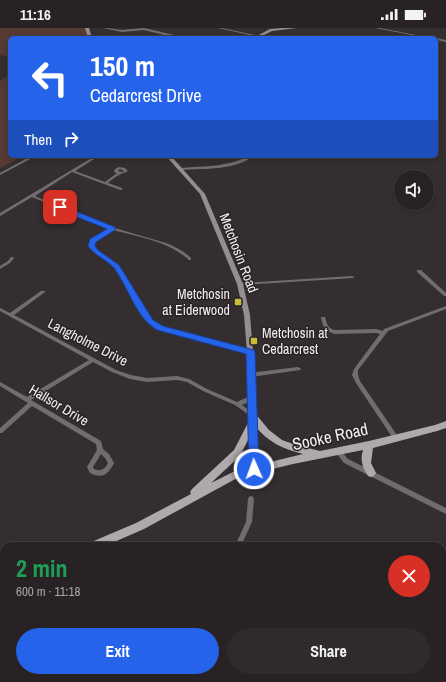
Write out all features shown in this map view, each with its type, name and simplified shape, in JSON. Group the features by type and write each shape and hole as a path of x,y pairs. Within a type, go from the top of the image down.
{"main road":[{"path":"259,36 268,31 280,28 295,28"},
{"name":"Metchosin Road","path":"170,158 202,194 240,284 247,315 250,352 254,469"},
{"path":"183,503 237,453 252,418 274,441 282,446 322,455"},
{"name":"Sooke Road","path":"103,542 124,534 237,474 254,469 370,445 437,428 446,424"},
{"path":"370,445 364,462 370,473"}],"street":[{"path":"104,28 122,31 144,29 173,36"},
{"path":"219,28 253,36"},
{"path":"376,28 419,36"},
{"path":"0,174 30,158"},
{"path":"0,215 94,158"},
{"path":"181,169 233,164 243,162 248,158"},
{"path":"72,171 121,189"},
{"path":"106,183 119,174"},
{"path":"33,196 112,229 165,245 185,253 190,259"},
{"path":"112,229 92,241 92,246 96,251 116,266 150,322 160,328 250,352"},
{"path":"0,268 12,258"},
{"path":"419,271 446,295"},
{"path":"240,284 352,277"},
{"path":"10,314 43,292"},
{"path":"396,438 355,375 356,370 383,333 390,327 446,307"},
{"name":"Langholme Drive","path":"0,309 114,371 130,377 147,380 177,378 189,381 205,390 237,404 252,418"},
{"path":"323,318 324,325 328,330 334,332 376,331 383,333"},
{"path":"0,431 30,401 92,360"},
{"path":"250,375 298,369"},
{"name":"Hallsor Drive","path":"0,384 99,444 100,450"},
{"path":"237,404 251,398"},
{"path":"339,452 346,461 446,511"},
{"path":"240,542 249,522 251,499"}],"shaded area":[{"path":"0,28 85,28 87,36 8,36 8,57 0,55"},
{"path":"8,76 8,158 20,158 0,168 0,81"}],"place":[{"name":"Metchosin at Eiderwood","path":"238,302"},
{"name":"Metchosin at Cedarcrest","path":"254,341"}],"route":[{"path":"60,207 112,229 92,241 92,246 96,251 116,266 150,322 160,328 186,336 250,352 254,469"}]}
